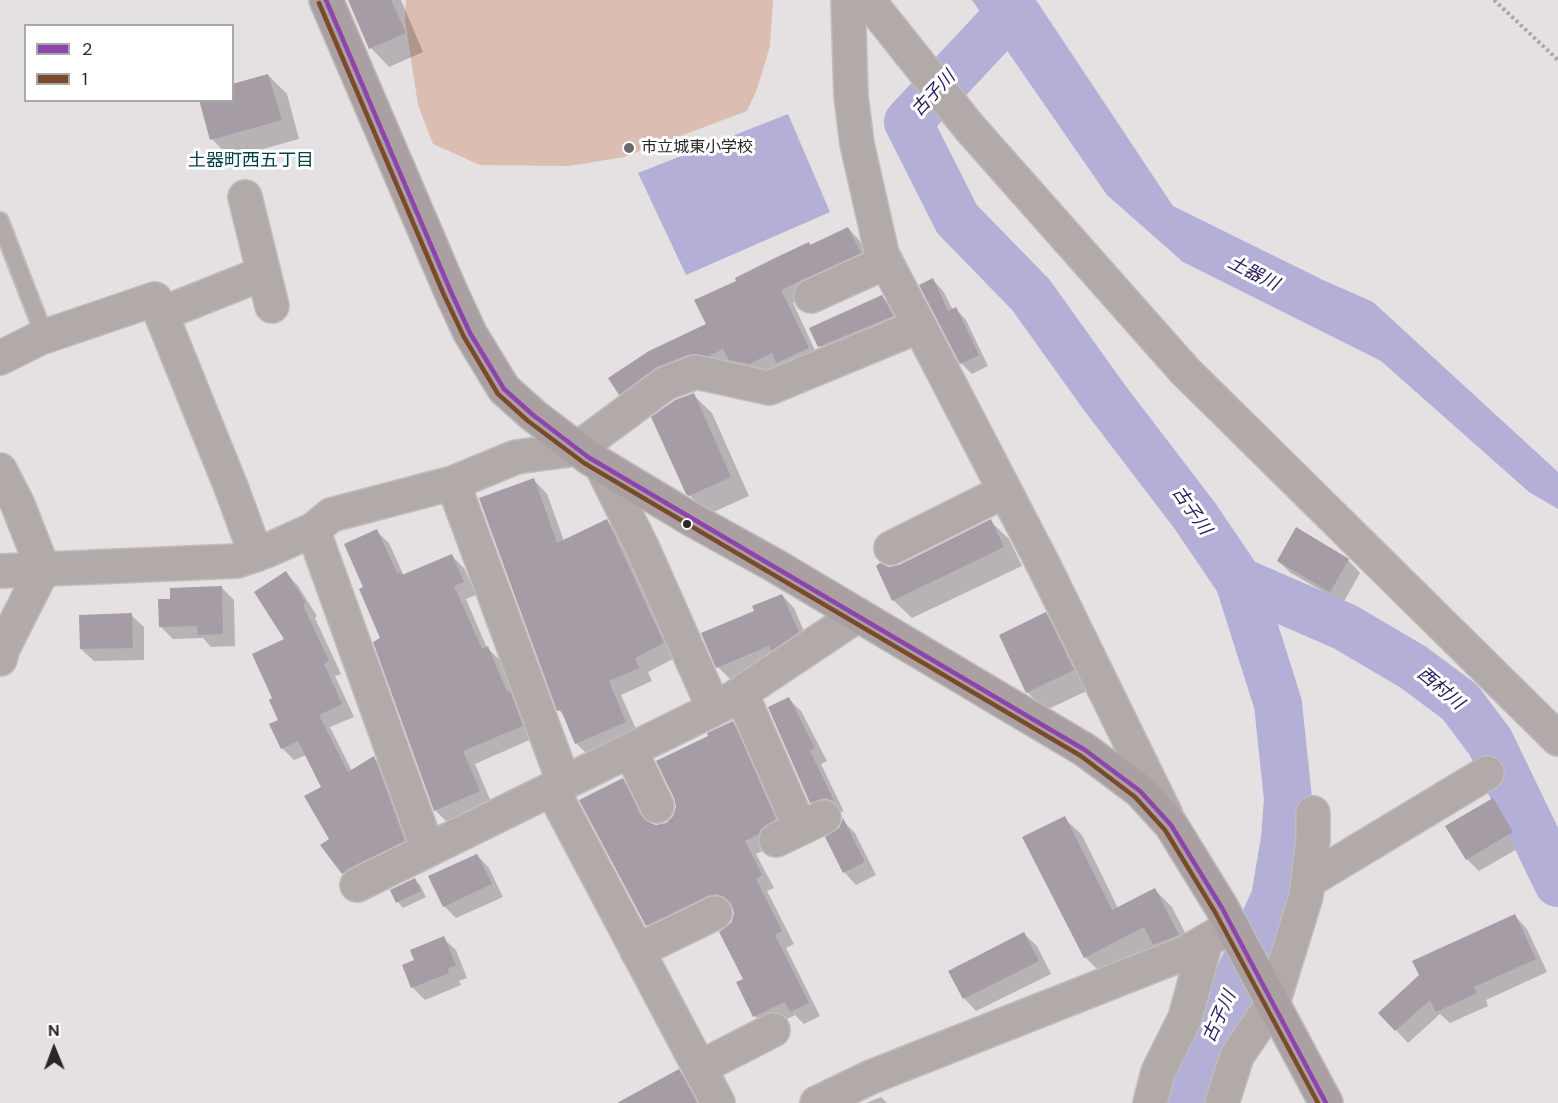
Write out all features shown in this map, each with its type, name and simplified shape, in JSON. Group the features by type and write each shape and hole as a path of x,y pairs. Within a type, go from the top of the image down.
{"main road":[{"path":"326,0 451,292 470,333 504,388 533,415 589,457 1085,750 1140,791 1171,825 1219,934 1270,997 1326,1103"}],"street":[{"path":"848,0 851,96 857,144 882,254 1043,564 1171,825"},
{"path":"868,0 969,127 1185,371 1558,739"},
{"path":"245,197 272,306"},
{"path":"811,296 886,262"},
{"path":"161,314 264,273"},
{"path":"0,358 45,337 155,299 256,555"},
{"path":"0,571 237,561 313,530 331,515 453,483 516,457 589,457 666,384 696,372 770,388 919,327"},
{"path":"589,457 800,829"},
{"path":"0,470 18,505 43,569 3,648 0,659"},
{"path":"453,483 558,786 637,951 718,1103"},
{"path":"891,548 1005,491"},
{"path":"313,530 428,850"},
{"path":"357,885 728,701 858,615"},
{"path":"630,750 657,806"},
{"path":"1308,881 1487,773"},
{"path":"1222,1103 1238,1056 1270,997 1306,896 1313,839 1313,813"},
{"path":"637,951 715,913"},
{"path":"817,1103 871,1077 1185,953 1219,934"},
{"path":"1150,1103 1158,1072 1185,1018 1219,934"},
{"path":"699,1068 773,1030"}],"lane":[{"path":"0,221 45,337"}],"path":[{"path":"1494,0 1558,60"}],"shaded area":[{"path":"406,0 773,0 770,46 757,89 747,111 624,157 569,166 480,165 433,144 418,105 405,20"}],"water":[{"name":"土器川","path":"972,0 1036,0 1173,206 1323,280 1373,302 1558,472 1558,509 1529,492 1381,361 1183,262 1107,195"},
{"path":"788,114 830,212 686,275 638,173"}],"building":[{"path":"348,0 391,0 406,33 369,49"},
{"path":"268,74 282,120 210,140 200,102 234,102 234,83"},
{"path":"848,227 861,253 781,290 809,348 776,363 772,353 749,364 729,360 723,349 709,356 690,354 655,368 619,395 608,378 649,351 706,324 694,300 736,281 735,278 775,258"},
{"path":"933,278 948,311 956,307 979,355 960,364 919,285"},
{"path":"882,295 893,316 818,347 809,328"},
{"path":"694,393 731,477 689,496 686,494 651,417 675,400"},
{"path":"534,478 557,543 607,519 664,643 635,658 639,668 609,681 626,722 575,744 561,710 557,711 479,498"},
{"path":"991,519 1004,547 892,601 876,566 880,563 889,567 899,565"},
{"path":"1296,527 1349,559 1330,592 1277,561"},
{"path":"377,529 397,573 401,572 402,575 452,554 464,582 454,586 482,649 488,646 507,692 510,691 523,726 463,751 480,791 434,811 373,642 380,638 359,589 363,587 344,544"},
{"path":"286,571 306,603 303,605 329,661 324,664 342,704 319,715 348,772 374,756 405,841 349,868 342,874 320,845 329,839 304,796 321,787 298,741 281,749 269,724 278,720 269,700 272,698 252,654 284,639 254,592"},
{"path":"222,586 223,634 198,635 197,626 159,627 158,599 170,599 170,588"},
{"path":"782,594 799,632 771,651 769,646 716,668 701,633 754,611 752,606"},
{"path":"1046,612 1074,670 1026,693 999,635"},
{"path":"132,613 133,648 80,649 79,615"},
{"path":"789,697 815,748 810,751 834,801 825,798 810,803 768,707"},
{"path":"733,721 776,819 761,829 759,834 745,841 762,875 756,879 782,931 775,935 809,1003 790,1012 785,1002 753,1017 736,982 743,979 719,932 731,923 734,914 732,904 725,897 716,894 707,896 646,926 579,800 623,778 640,814 646,821 656,825 666,823 673,816 676,807 656,761"},
{"path":"1493,798 1513,832 1466,860 1445,826"},
{"path":"1065,816 1112,910 1155,888 1179,935 1153,945 1144,927 1084,958 1022,837"},
{"path":"843,818 865,862 843,873 825,837 839,828"},
{"path":"477,854 492,884 443,907 428,876"},
{"path":"415,878 421,891 396,903 390,890"},
{"path":"1515,914 1536,959 1474,987 1477,993 1436,1012 1430,1000 1395,1031 1378,1013 1419,975 1412,961"},
{"path":"1024,932 1039,961 963,999 948,971"},
{"path":"444,936 456,965 448,969 449,973 411,988 402,965 414,960 410,950"},
{"path":"679,1069 697,1103 617,1103"}],"waterway":[{"name":"古子川","path":"1011,12 908,122 957,219 1031,295 1104,397 1195,516 1239,581 1278,704 1288,799 1285,839 1275,898 1181,1103"},
{"name":"西村川","path":"1239,581 1345,627 1413,667 1460,702 1490,742 1558,883"}],"transit line":[{"name":"2","path":"326,0 451,292 470,333 504,389 533,415 588,457 1085,750 1140,791 1171,825 1222,908 1326,1103"},
{"name":"1","path":"319,3 444,295 464,337 498,394 528,421 584,463 1081,756 1135,797 1165,830 1215,912 1318,1103"}],"place":[{"name":"市立城東小学校","path":"629,148"}],"district":[{"name":"土器町西五丁目","path":"251,161"}]}
